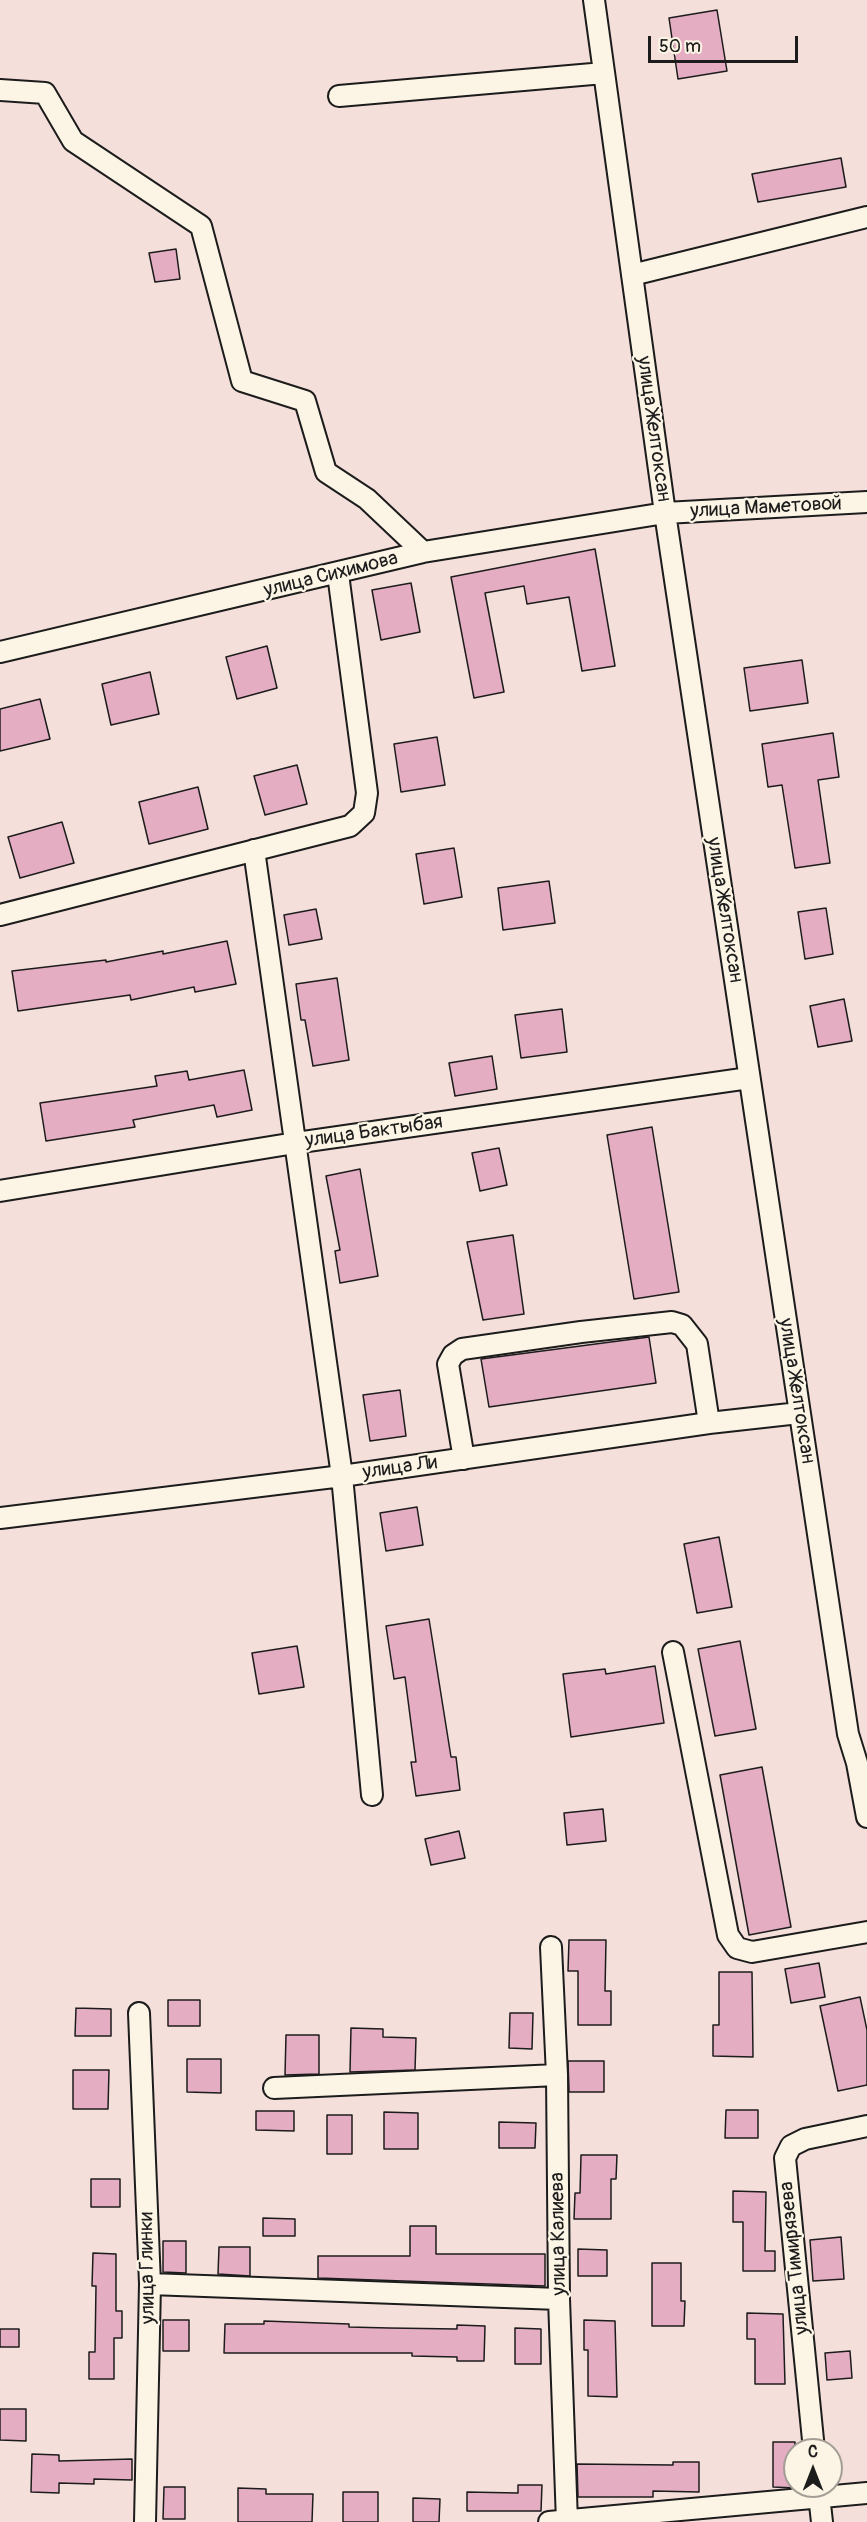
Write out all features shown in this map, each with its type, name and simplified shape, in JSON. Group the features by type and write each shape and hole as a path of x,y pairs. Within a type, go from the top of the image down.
{"street":[{"name":"улица Желтоксан","path":"594,0 665,513 799,1413 848,1734 862,1762 867,1817"},
{"path":"339,96 604,73"},
{"path":"0,90 45,93 73,141 201,226 242,381 304,401 326,472 367,499 423,552"},
{"path":"632,275 867,217"},
{"name":"улица Маметовой","path":"665,513 867,502"},
{"name":"улица Сихимова","path":"0,652 338,574 423,552 665,513"},
{"path":"0,915 350,826 364,813 367,793 338,574"},
{"path":"254,850 342,1476 372,1795"},
{"name":"улица Бактыбая","path":"0,1191 296,1143 749,1078"},
{"path":"464,1459 448,1364 453,1354 462,1349 672,1322 682,1325 697,1344 709,1423"},
{"name":"улица Ли","path":"0,1518 342,1476 709,1423 799,1413"},
{"path":"674,1652 728,1935 737,1947 752,1952 867,1932"},
{"name":"улица Калиева","path":"551,1947 557,2075 561,2521"},
{"name":"улица Глинки","path":"139,2013 150,2284 145,2522"},
{"path":"274,2088 557,2075"},
{"name":"улица Тимирязева","path":"813,2438 785,2158 791,2146 805,2139 867,2126"},
{"path":"150,2284 559,2300"},
{"path":"843,2493 867,2493"},
{"path":"561,2521 783,2496"},
{"path":"819,2498 822,2522"}],"building":[{"path":"717,10 727,71 678,79 669,18"},
{"path":"841,158 846,187 758,202 752,174"},
{"path":"176,249 180,279 155,282 149,253"},
{"path":"595,549 615,666 582,671 569,597 527,604 524,586 485,593 504,692 474,698 451,577"},
{"path":"411,583 420,632 381,640 372,590"},
{"path":"267,646 277,688 237,699 226,657"},
{"path":"802,660 808,703 750,711 744,668"},
{"path":"150,672 159,714 111,725 102,684"},
{"path":"40,699 50,739 0,751 0,709"},
{"path":"833,733 839,777 818,780 830,863 795,868 782,785 768,787 762,744"},
{"path":"437,737 445,785 401,792 394,744"},
{"path":"297,765 307,804 265,815 254,776"},
{"path":"198,787 208,829 149,844 139,802"},
{"path":"62,822 74,863 20,878 8,837"},
{"path":"454,848 462,897 424,904 416,854"},
{"path":"549,881 555,923 503,930 498,888"},
{"path":"826,908 833,954 805,959 798,912"},
{"path":"316,909 322,939 289,945 284,915"},
{"path":"227,941 236,984 195,992 194,987 131,1000 130,995 18,1011 12,971 106,960 106,962 163,951 163,954"},
{"path":"337,978 349,1060 313,1066 305,1020 301,1020 296,984"},
{"path":"844,999 852,1041 818,1047 810,1006"},
{"path":"562,1009 567,1052 521,1058 515,1015"},
{"path":"492,1056 497,1089 455,1096 449,1063"},
{"path":"244,1070 252,1110 217,1117 214,1105 133,1120 135,1127 46,1141 40,1103 157,1086 155,1076 187,1071 189,1080"},
{"path":"652,1127 679,1292 634,1299 607,1135"},
{"path":"499,1148 507,1185 480,1191 472,1153"},
{"path":"360,1169 378,1276 340,1283 335,1251 340,1250 326,1176"},
{"path":"513,1235 524,1314 483,1320 467,1242"},
{"path":"649,1337 656,1383 489,1407 481,1359"},
{"path":"400,1390 406,1436 370,1441 363,1395"},
{"path":"417,1507 423,1545 386,1551 380,1513"},
{"path":"719,1537 732,1607 697,1613 684,1544"},
{"path":"429,1619 451,1757 456,1757 460,1790 416,1796 411,1762 416,1762 405,1677 394,1679 386,1626"},
{"path":"740,1641 756,1729 715,1736 698,1649"},
{"path":"297,1646 304,1687 259,1694 252,1653"},
{"path":"655,1666 664,1723 571,1737 563,1674 605,1669 606,1674"},
{"path":"762,1767 791,1927 749,1935 720,1775"},
{"path":"603,1809 606,1841 567,1845 564,1813"},
{"path":"459,1831 465,1858 431,1865 425,1839"},
{"path":"569,1940 606,1940 605,1991 611,1991 611,2025 578,2025 578,1971 568,1971"},
{"path":"819,1963 825,1997 791,2003 785,1969"},
{"path":"719,1972 752,1972 753,2057 713,2056 713,2025 719,2025"},
{"path":"860,1997 867,2030 867,2085 838,2091 820,2006"},
{"path":"168,2000 200,2000 200,2026 168,2026"},
{"path":"76,2008 111,2009 111,2036 75,2036"},
{"path":"510,2013 533,2013 532,2049 509,2048"},
{"path":"351,2028 383,2029 383,2037 416,2038 415,2070 350,2072"},
{"path":"286,2035 319,2035 319,2074 285,2075"},
{"path":"187,2059 221,2059 221,2093 187,2092"},
{"path":"568,2061 604,2061 604,2092 569,2092"},
{"path":"73,2070 109,2070 108,2109 73,2109"},
{"path":"726,2110 758,2110 758,2138 725,2138"},
{"path":"256,2111 294,2111 294,2131 256,2130"},
{"path":"384,2112 418,2113 418,2149 384,2149"},
{"path":"327,2115 352,2115 352,2154 327,2154"},
{"path":"499,2122 536,2123 535,2148 499,2148"},
{"path":"581,2155 617,2155 616,2179 611,2179 611,2219 574,2219 575,2193 580,2193"},
{"path":"91,2179 120,2179 120,2207 91,2207"},
{"path":"733,2191 766,2192 765,2251 775,2251 775,2271 743,2271 743,2222 733,2222"},
{"path":"263,2218 295,2219 295,2236 263,2236"},
{"path":"410,2226 436,2226 436,2254 545,2254 545,2286 318,2278 318,2256 410,2256"},
{"path":"841,2237 844,2279 813,2281 810,2240"},
{"path":"163,2241 186,2241 186,2273 163,2272"},
{"path":"219,2247 250,2247 250,2276 218,2274"},
{"path":"578,2249 607,2250 607,2276 578,2276"},
{"path":"93,2253 116,2254 116,2311 122,2311 122,2338 114,2338 114,2379 89,2379 89,2352 95,2352 96,2286 92,2286"},
{"path":"652,2263 681,2263 681,2301 685,2301 684,2326 652,2326"},
{"path":"747,2313 783,2314 785,2384 755,2384 755,2339 747,2339"},
{"path":"163,2320 189,2320 189,2351 163,2351"},
{"path":"584,2320 615,2321 617,2397 588,2396 588,2350 584,2350"},
{"path":"264,2321 389,2328 457,2329 457,2325 485,2326 484,2361 457,2361 457,2357 412,2356 412,2353 224,2353 225,2324 264,2324"},
{"path":"515,2328 541,2329 541,2364 515,2364"},
{"path":"0,2329 19,2329 19,2347 0,2347"},
{"path":"850,2351 852,2378 827,2380 825,2353"},
{"path":"0,2409 26,2409 26,2441 0,2440"},
{"path":"773,2442 783,2442 783,2487 773,2487"},
{"path":"32,2454 59,2455 59,2461 132,2459 132,2480 94,2479 94,2484 59,2483 59,2493 31,2492"},
{"path":"673,2462 699,2462 699,2492 653,2491 653,2497 578,2497 577,2464 673,2465"},
{"path":"518,2485 542,2485 541,2511 467,2511 467,2492 518,2493"},
{"path":"164,2487 185,2487 185,2519 163,2519"},
{"path":"238,2488 266,2489 266,2494 313,2494 312,2522 238,2522"},
{"path":"343,2492 378,2492 378,2522 343,2522"},
{"path":"413,2498 440,2499 439,2522 413,2522"}]}
